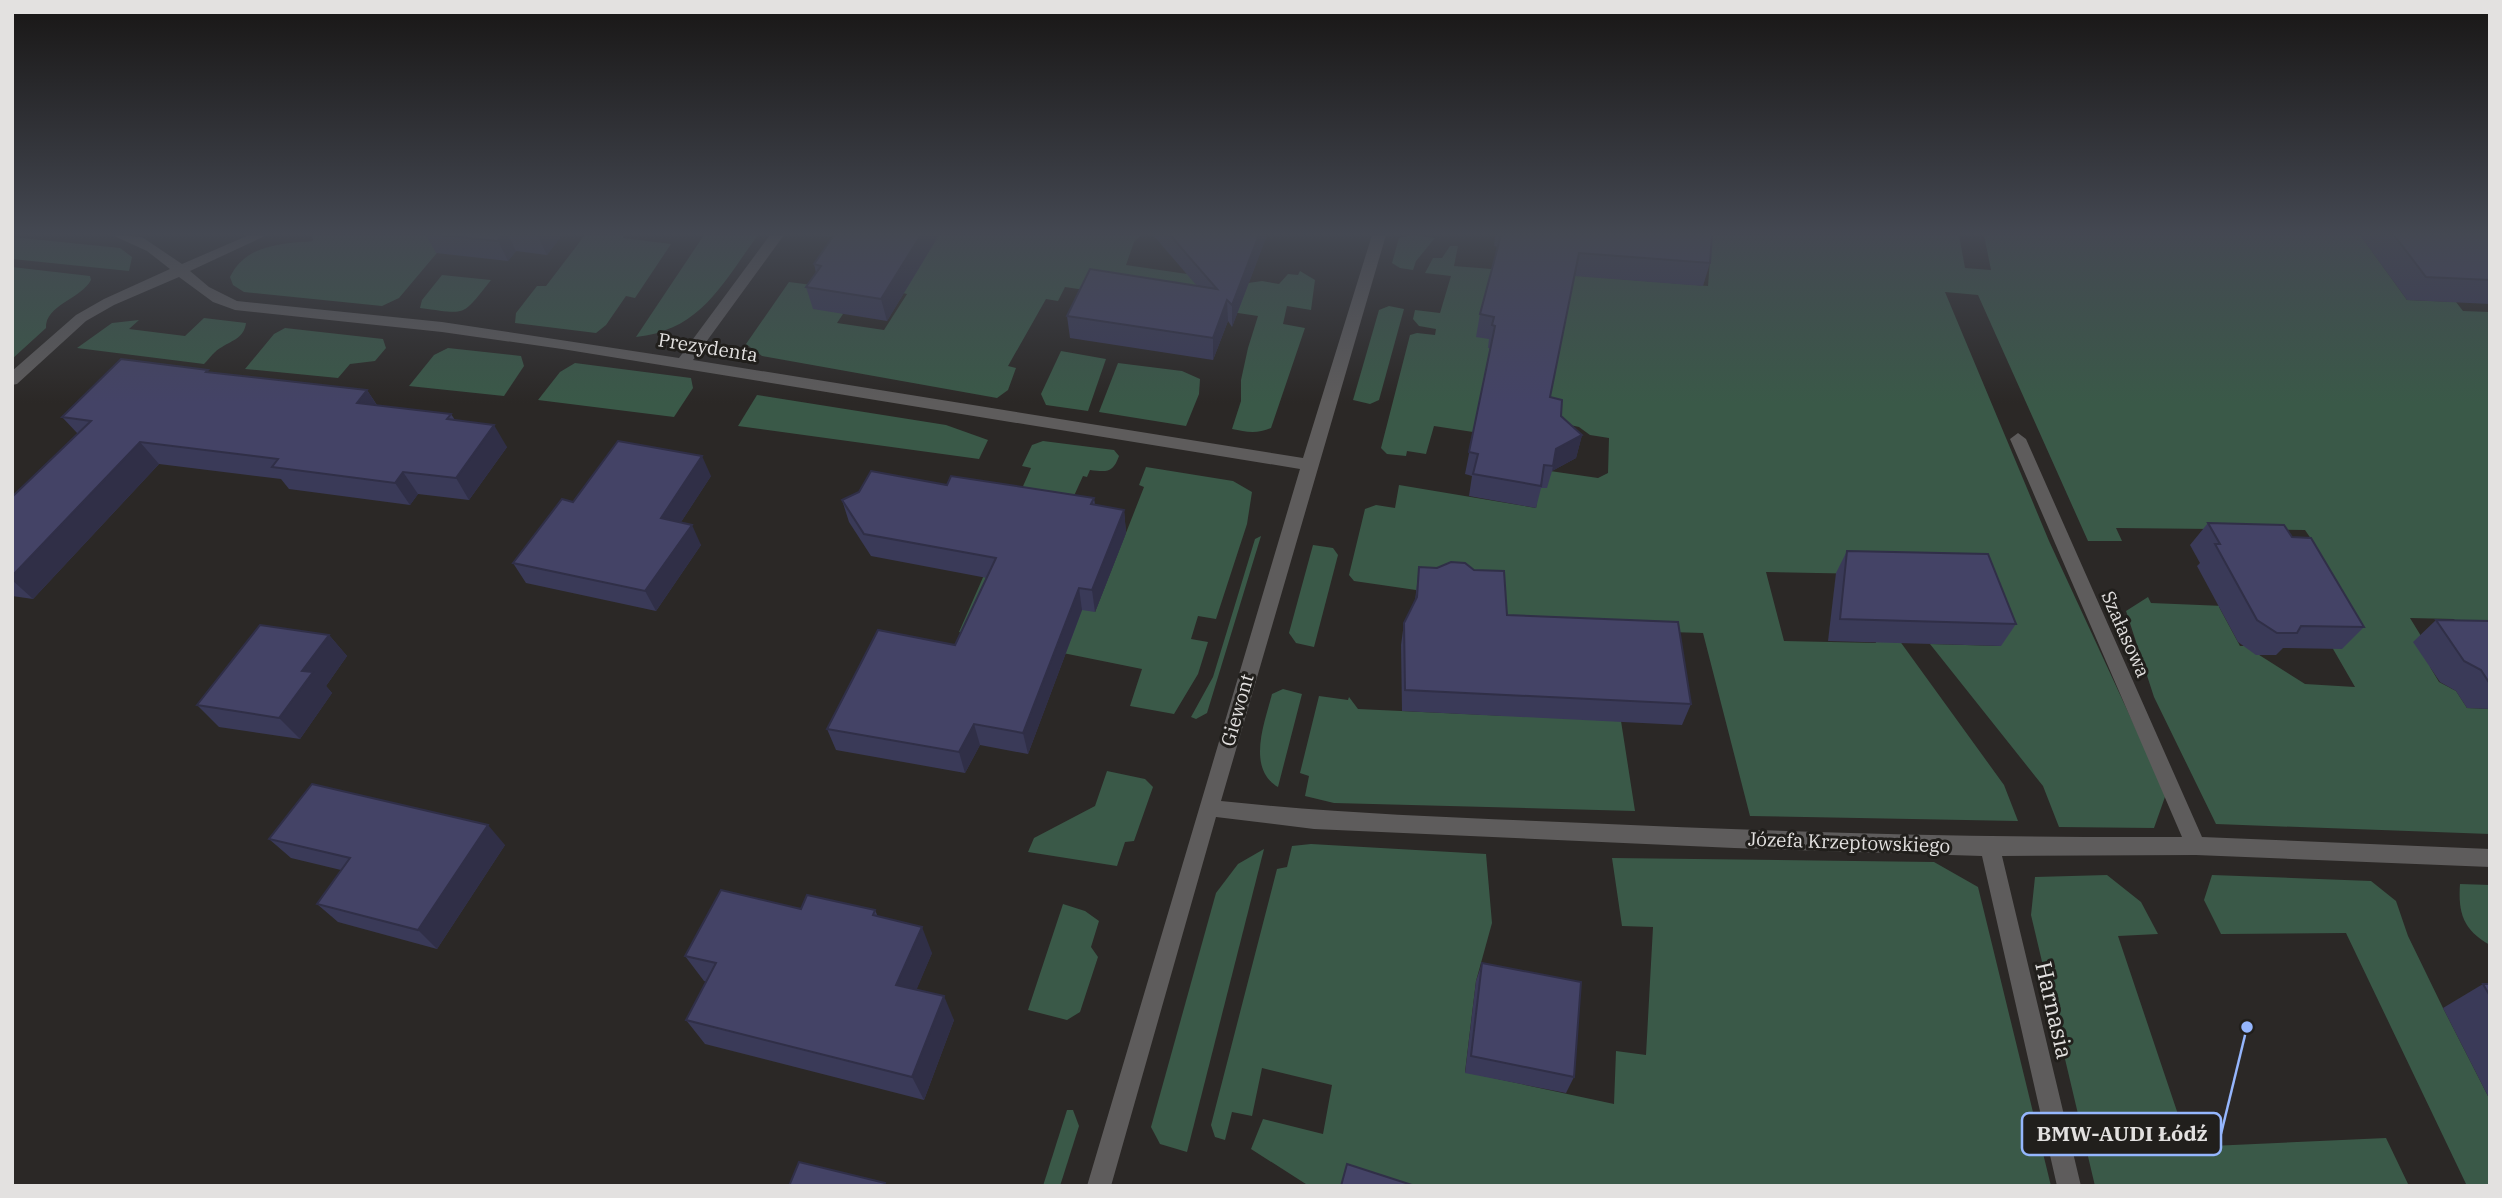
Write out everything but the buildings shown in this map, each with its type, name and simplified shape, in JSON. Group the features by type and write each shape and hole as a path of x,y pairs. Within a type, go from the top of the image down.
{"street":[{"path":"12,380 81,318 135,291"},
{"name":"Prezydenta","path":"207,291 219,300 235,305 478,332 1309,465"},
{"path":"682,365 736,291"},
{"name":"Giewont","path":"1099,1186 1362,291"},
{"name":"Szałasowa","path":"2018,439 2196,846"},
{"name":"Józefa Krzeptowskiego","path":"1208,808 1314,820 1734,839 1990,847 2196,846 2490,858"},
{"name":"Harnasia","path":"1990,847 2069,1186"}],"green space":[{"path":"12,291 81,291 51,313 46,328 12,359"},
{"path":"405,291 399,298 382,306 244,292"},
{"path":"429,291 482,291 468,307 455,312 420,308"},
{"path":"533,291 640,291 635,298 626,296 606,325 596,333 515,323 516,313"},
{"path":"667,291 718,291 694,315 677,325 658,333 636,337"},
{"path":"783,291 824,291 843,314 837,323 884,330 907,294 899,292 1063,291 1058,301 1046,299 1008,366 1016,368 1008,390 997,398 762,356 746,344"},
{"path":"1091,291 1314,291 1311,310 1287,306 1283,324 1305,328 1271,428 1247,432 1232,429 1241,401 1241,380 1248,348 1258,316"},
{"path":"1447,291 2400,291 2407,300 2456,302 2463,311 2490,312 2490,637 2466,636 2454,619 2410,618 2435,659 2430,667 2439,682 2456,691 2467,708 2490,709 2490,834 2216,824 2154,697 2126,611 2148,597 2151,603 2224,606 2219,607 2240,646 2245,646 2305,684 2355,687 2310,609 2316,546 2305,530 2116,528 2122,541 2088,541 1978,295 1945,292 2049,541 2166,794 2154,828 2059,827 2043,786 1930,644 2000,646 1974,576 1766,572 1784,641 1876,643 1870,621 1886,622 2004,785 2018,821 1750,816 1703,633 1572,629 1621,721 1635,811 1334,803 1305,796 1309,776 1300,773 1319,696 1348,700 1349,697 1358,709 1508,716 1416,590 1354,581 1349,575 1365,509 1376,505 1395,508 1399,485 1536,508 1539,487 1550,471 1598,478 1608,473 1609,438 1590,435 1579,427 1557,422 1473,432 1434,426 1426,454 1407,451 1406,456 1387,454 1381,448 1410,335 1435,335 1436,329 1419,326 1413,319 1415,310 1440,313"},
{"path":"1389,306 1404,309 1379,400 1370,404 1353,400 1379,310"},
{"path":"204,318 246,323 240,335 217,350 204,364 77,348 112,323 139,320 129,329 185,336"},
{"path":"285,328 383,339 386,348 375,361 350,364 338,378 245,369 274,334"},
{"path":"448,348 521,356 524,366 504,396 409,386 434,355"},
{"path":"1061,351 1106,359 1088,411 1046,405 1041,394"},
{"path":"575,363 691,378 693,388 674,417 538,400 560,372"},
{"path":"1118,363 1182,371 1200,379 1199,394 1186,426 1099,412"},
{"path":"757,395 946,425 988,440 979,459 738,426"},
{"path":"1043,441 1114,450 1119,456 1109,470 1090,470 1087,477 1083,476 1063,520 1095,612 1144,487 1139,485 1146,467 1233,481 1252,492 1247,524 1216,619 1198,616 1191,639 1208,642 1198,674 1174,714 1130,706 1142,669 959,632 1031,468 1022,466 1032,445"},
{"path":"1261,536 1207,713 1196,719 1191,717 1213,677 1255,539"},
{"path":"1313,545 1333,548 1338,555 1314,647 1296,643 1289,633"},
{"path":"1283,689 1302,694 1278,787 1268,779 1263,768 1260,744 1272,694"},
{"path":"1107,771 1145,779 1153,787 1134,841 1125,842 1117,866 1028,852 1034,838 1095,806"},
{"path":"1311,844 1486,854 1492,923 1476,981 1465,1072 1614,1104 1616,1051 1646,1055 1653,927 1622,926 1612,858 1934,862 1978,887 2051,1186 1309,1186 1251,1149 1263,1119 1323,1134 1332,1085 1262,1068 1252,1116 1232,1112 1225,1140 1215,1137 1211,1125 1277,869 1287,867 1292,846"},
{"path":"1264,849 1187,1152 1160,1144 1151,1127 1216,893 1238,864"},
{"path":"2107,875 2141,902 2158,934 2118,936 2189,1147 2386,1138 2409,1186 2095,1186 2031,915 2035,877"},
{"path":"2212,875 2371,881 2396,901 2408,936 2490,1100 2490,1186 2467,1186 2346,933 2221,934 2204,900"},
{"path":"2460,884 2490,885 2490,945 2474,933 2464,920 2460,904"},
{"path":"1063,904 1085,911 1099,921 1091,947 1098,957 1080,1012 1067,1020 1028,1010"},
{"path":"1067,1110 1073,1110 1079,1126 1060,1186 1043,1186"}],"place":[{"name":"BMW-AUDI Łódź","path":"2247,1027"}]}
